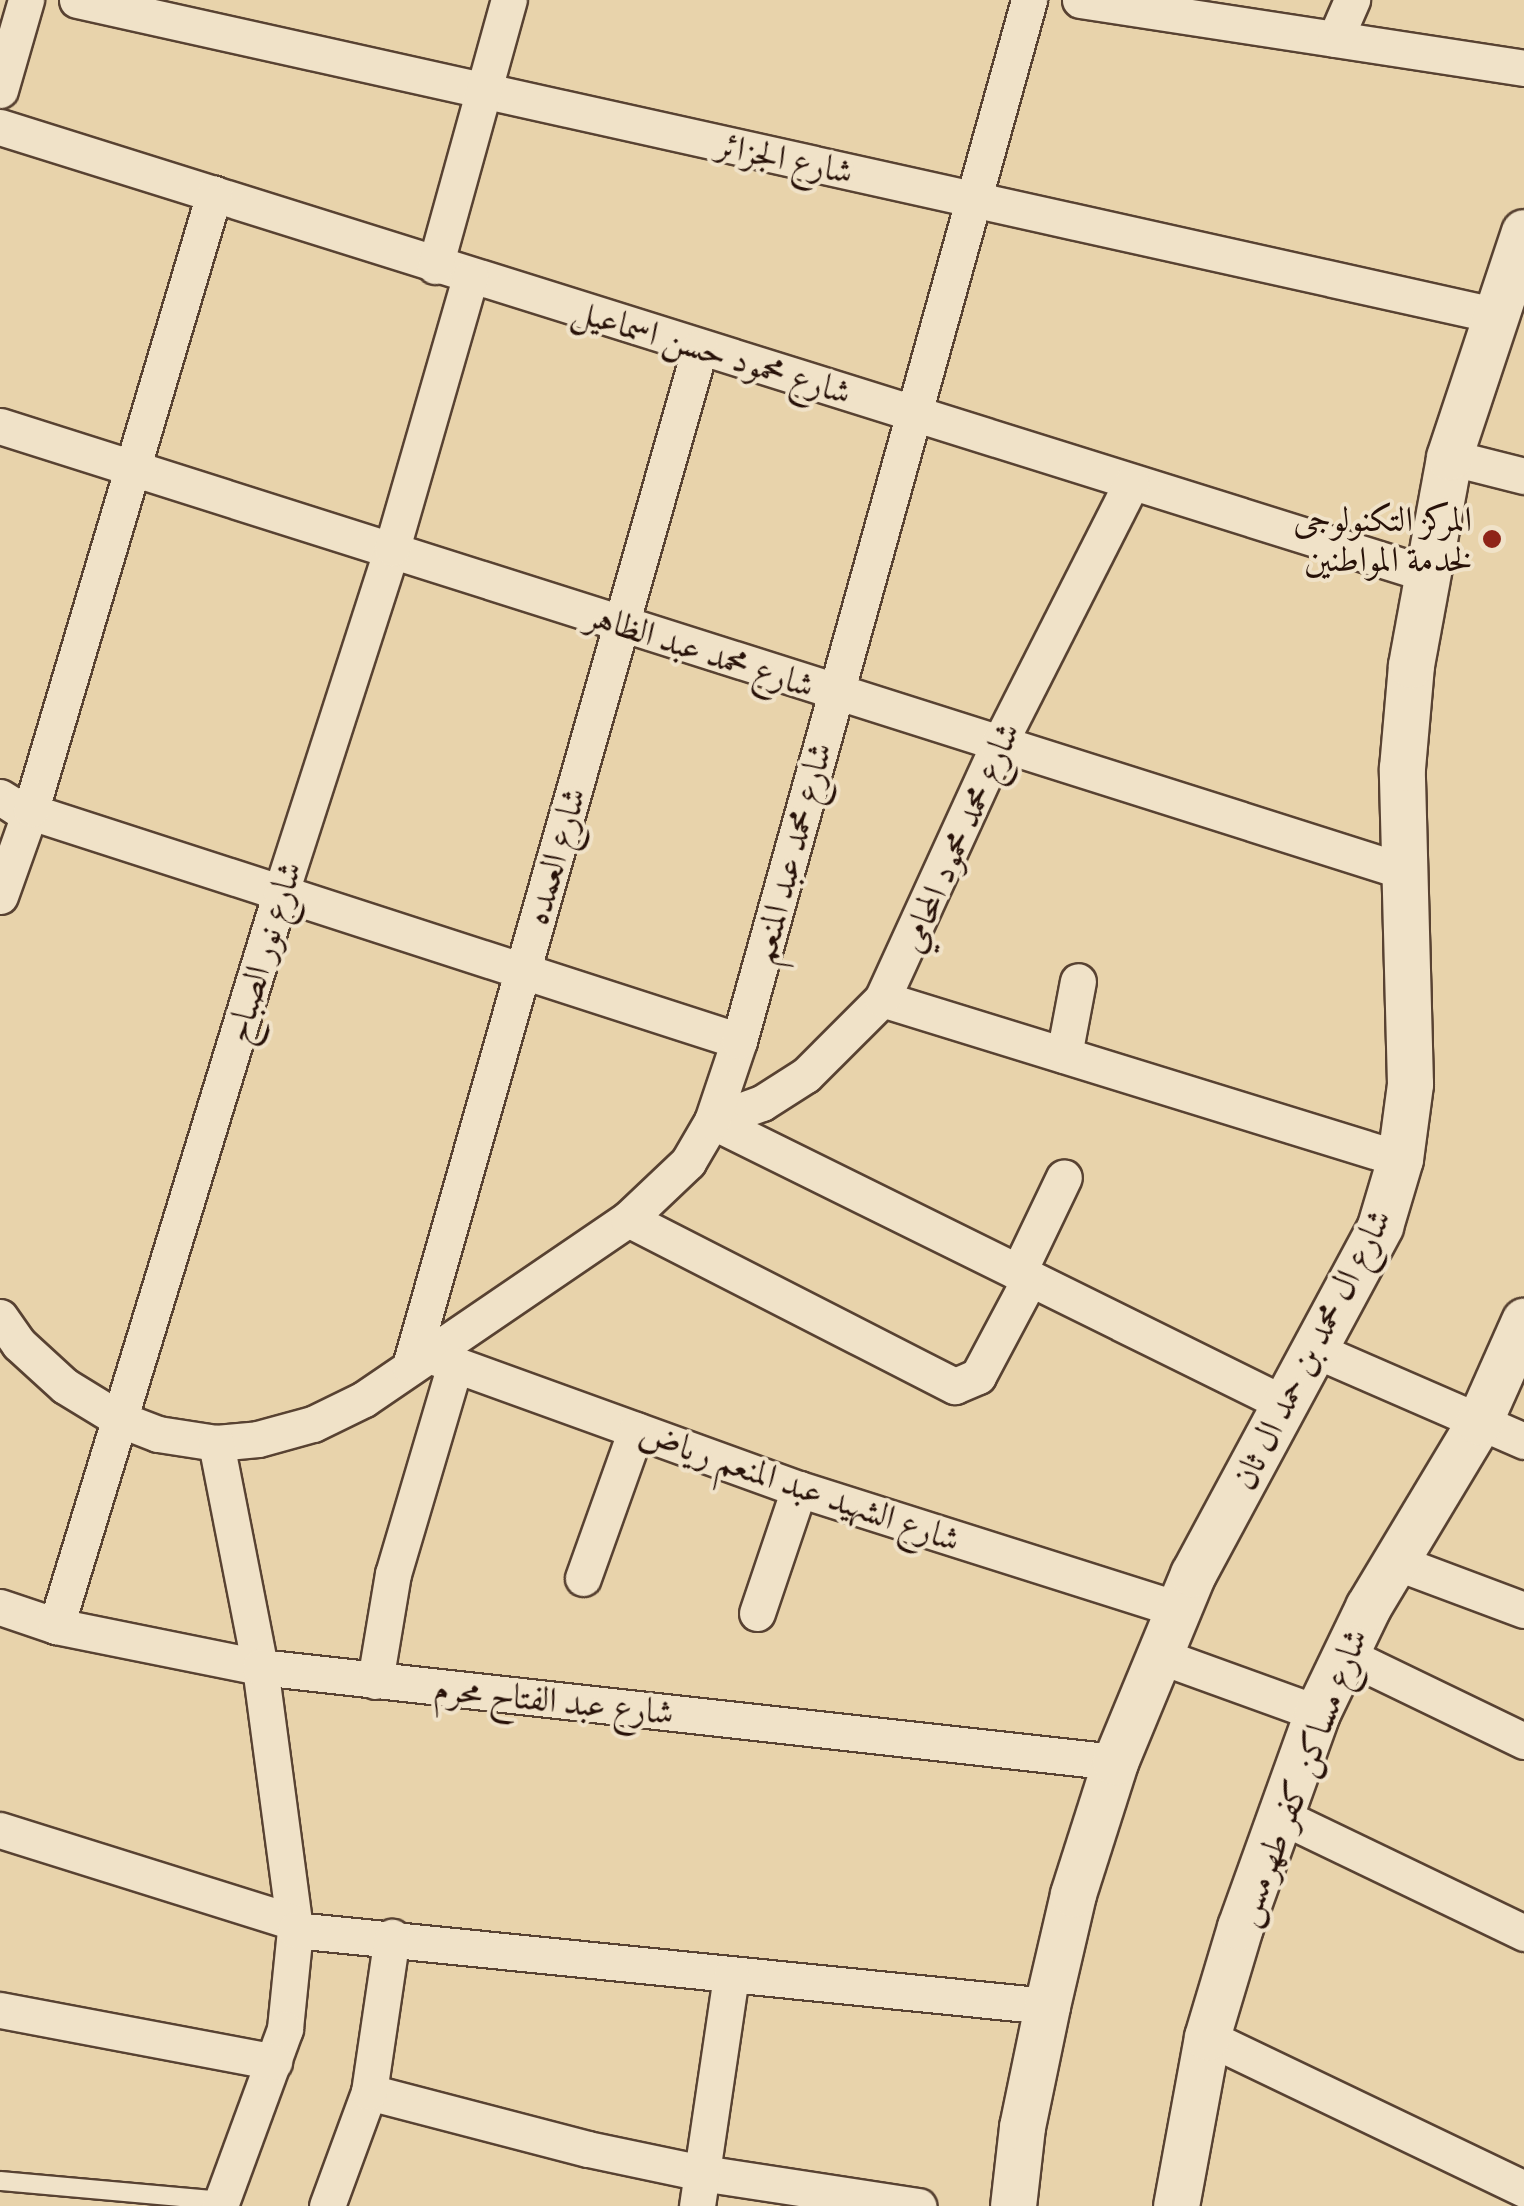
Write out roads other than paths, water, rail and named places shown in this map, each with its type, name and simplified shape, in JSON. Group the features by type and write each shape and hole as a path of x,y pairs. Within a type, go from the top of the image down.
{"street":[{"path":"0,90 26,0"},
{"name":"شارع الجزائر","path":"77,0 1494,315"},
{"path":"435,266 509,0"},
{"name":"شارع محمد عبد المنعم","path":"0,1317 19,1344 65,1386 119,1418 158,1434 216,1443 258,1439 313,1424 431,1362 628,1219 688,1162 712,1122 740,1041 1029,0"},
{"path":"1080,0 1178,7 1335,39 1524,68"},
{"path":"1335,39 1352,0"},
{"name":"شارع محمود حسن اسماعيل","path":"0,127 1424,573"},
{"path":"0,896 16,803 133,466 214,194"},
{"name":"شارع ال محمد بن حمد ال ثان","path":"1013,2206 1022,2127 1046,2006 1073,1894 1114,1762 1177,1608 1380,1226 1400,1159 1410,1084 1402,768 1424,573 1449,458 1524,232"},
{"name":"شارع نور الصباح","path":"56,1626 392,548 470,277"},
{"name":"شارع العمده","path":"376,1681 431,1362 523,970 700,346"},
{"name":"شارع محمد عبد الظاهر","path":"0,426 392,548 834,694 1403,871"},
{"path":"1449,458 1524,476"},
{"name":"شارع محمد محمود المحامي","path":"712,1122 762,1103 806,1074 882,999 998,746 1132,484"},
{"path":"16,803 740,1041"},
{"path":"1064,1055 1078,981"},
{"path":"882,999 1400,1159"},
{"path":"712,1122 1287,1405"},
{"path":"628,1219 955,1386 978,1376 1064,1177"},
{"name":"شارع مساكن كفر طهرمس","path":"1176,2206 1207,2036 1278,1815 1317,1713 1394,1561 1479,1422 1524,1322"},
{"path":"1315,1350 1524,1441"},
{"name":"شارع الشهيد عبد المنعم رياض","path":"431,1362 798,1489 1177,1608"},
{"path":"583,1578 636,1430"},
{"path":"216,1443 260,1667 295,1926 284,2029 221,2203"},
{"path":"758,1612 798,1489"},
{"path":"1394,1561 1524,1610"},
{"name":"شارع عبد الفتاح محرم","path":"0,1607 56,1626 260,1667 1114,1762"},
{"path":"1344,1654 1524,1741"},
{"path":"1157,1656 1317,1713"},
{"path":"1278,1815 1524,1933"},
{"path":"0,1830 295,1926 1046,2006"},
{"path":"327,2206 370,2092 392,1937"},
{"path":"699,2189 730,1975"},
{"path":"0,2010 274,2062"},
{"path":"1207,2036 1524,2189"},
{"path":"370,2092 588,2149 699,2189 918,2206"}],"lane":[{"path":"0,2181 221,2203"}],"place":[{"name":"المركز التكنولوجى لخدمة المواطنين","path":"1492,539"}]}
